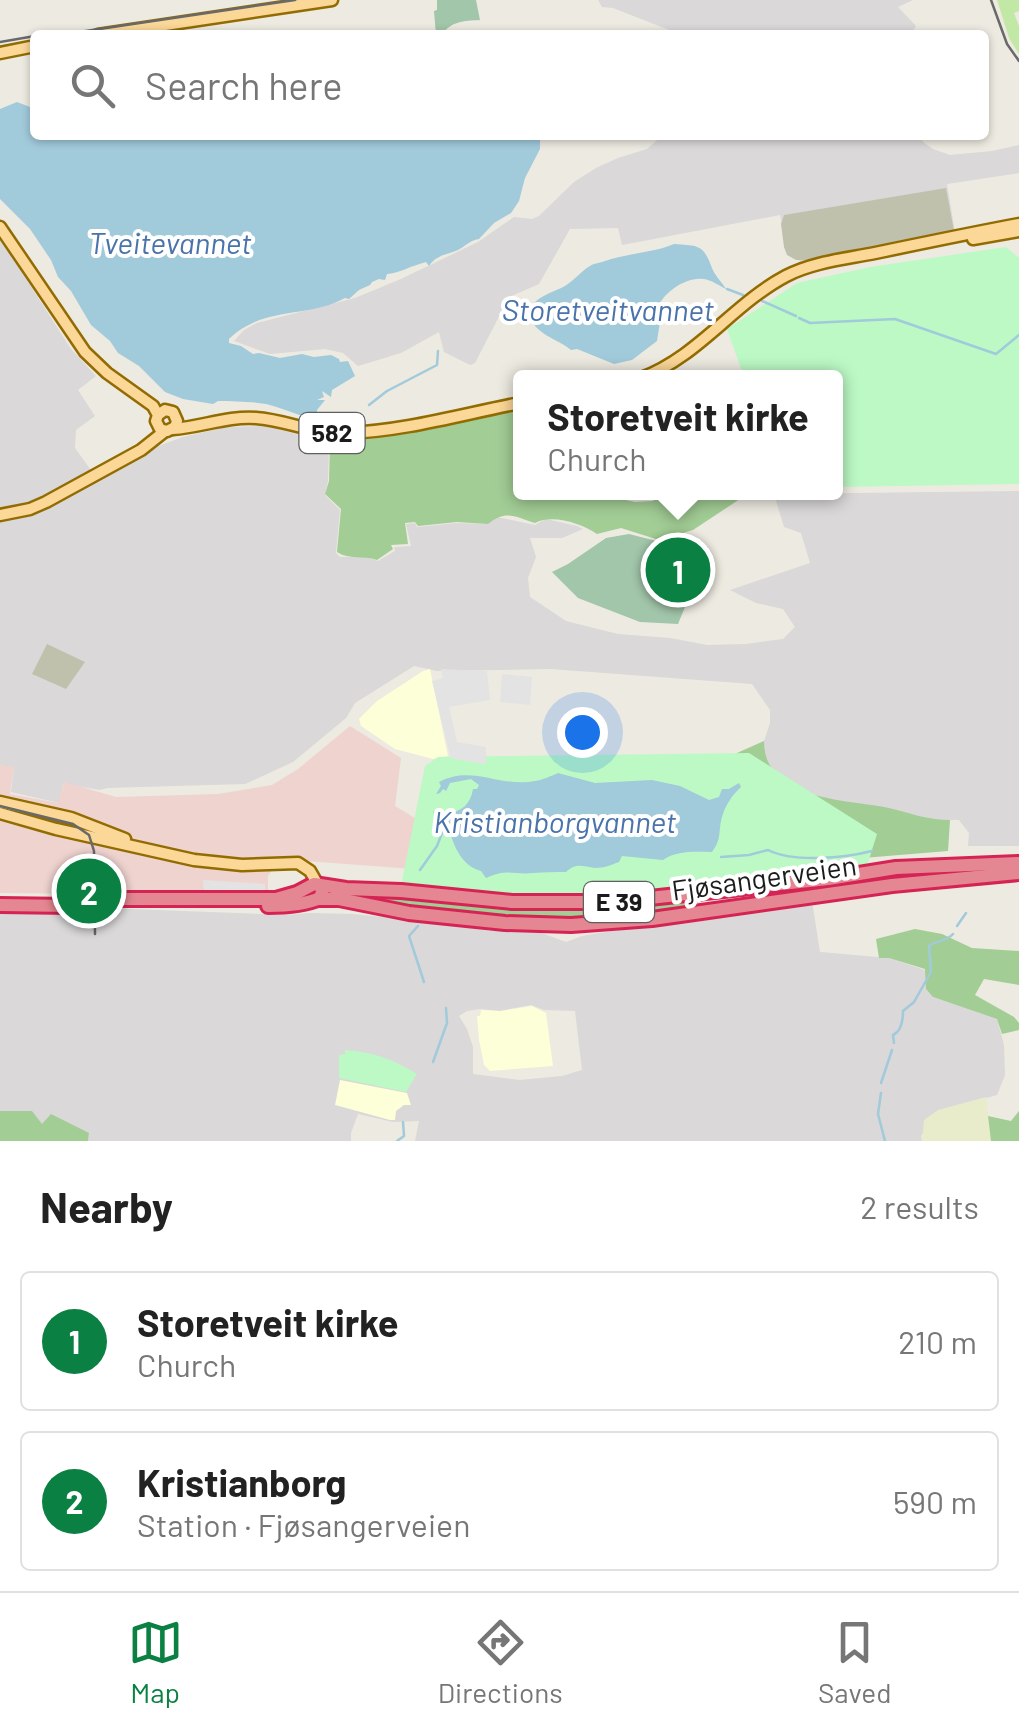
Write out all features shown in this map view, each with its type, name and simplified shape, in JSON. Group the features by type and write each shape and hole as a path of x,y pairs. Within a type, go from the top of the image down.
{"highway":[{"name":"Fjøsangerveien","path":"0,902 276,899 313,891 401,890 512,902 612,902 917,866 1015,868"},
{"name":"Fjøsangerveien","path":"313,891 409,913 572,925 652,918 1015,868"}],"main road":[{"path":"131,30 332,0"},
{"path":"0,55 30,47"},
{"path":"659,370 752,298 810,266 1019,224"},
{"path":"0,227 77,342 107,373 153,406 166,421 145,441 71,488 30,510 0,515"},
{"path":"878,252 1019,231"},
{"name":"582","path":"166,421 206,424 252,418 344,434 513,404"},
{"path":"0,802 76,819 134,845"},
{"path":"0,813 180,857 258,866 301,864 310,871 313,891"}],"shaded area":[{"path":"437,0 476,0 480,20 436,30"},
{"path":"598,0 913,0 898,7 916,26 913,30 669,30 602,7"},
{"path":"657,140 922,140 950,155 1019,145 1019,173 947,184 955,232 801,262 788,253 780,215 622,245 618,228 570,229 539,284 509,297 475,363 470,365 444,352 439,332 401,353 358,366 343,353 325,349 270,354 234,341 257,323 355,298 401,279 478,242 514,217 539,216 574,182 596,168 647,149"},
{"path":"946,188 954,231 807,260 787,255 781,224 784,215"},
{"path":"0,238 71,349 96,376 78,390 95,416 76,430 75,448 98,480 153,448 183,437 227,427 276,428 329,444 325,495 340,510 336,553 340,557 378,561 395,551 394,547 411,546 406,524 488,524 497,517 535,525 546,519 577,526 583,529 562,538 530,538 536,557 528,578 530,597 566,621 618,634 707,645 783,639 795,627 783,609 756,603 730,590 810,563 801,533 784,527 776,500 843,500 843,493 1019,491 1019,846 968,846 969,833 959,820 929,820 793,788 769,765 764,741 770,710 752,684 551,669 437,671 414,666 355,703 346,718 293,762 245,784 100,790 63,784 59,803 11,792 14,768 0,765"},
{"path":"629,534 672,545 682,578 685,607 678,624 640,622 578,598 552,572 606,538"},
{"path":"47,644 85,662 66,689 32,674"},
{"path":"430,669 448,756 433,759 395,749 361,726 359,719 377,701"},
{"path":"441,669 487,671 490,700 449,707 457,742 486,747 486,764 450,756 432,681 443,678"},
{"path":"502,674 532,677 530,705 500,702"},
{"path":"350,726 401,758 395,806 415,818 413,869 280,859 268,876 268,896 0,893 0,765 14,767 10,794 58,803 64,782 116,797 218,794 272,785"},
{"path":"203,880 265,884 265,891 204,895"},
{"path":"812,901 820,952 889,958 925,970 933,997 997,1019 1004,1045 1005,1075 997,1095 938,1111 921,1136 922,1141 415,1141 419,1121 393,1122 358,1114 351,1141 88,1141 89,1133 42,1125 32,1111 0,1111 0,904 353,914 489,931 536,931 566,942 689,918","holes":["531,1005 544,1010 575,1011 582,1070 519,1080 473,1074 473,1047 459,1016 480,1009 499,1011"]},
{"path":"532,1006 546,1013 553,1066 490,1071 484,1065 477,1016 481,1010"},
{"path":"340,1080 407,1093 411,1105 404,1105 396,1111 395,1120 390,1120 335,1105"},
{"path":"986,1097 991,1141 922,1141 924,1120 938,1110"}],"green space":[{"path":"997,0 1019,0 1019,11 1014,13 1019,26 1019,54 1009,38"},
{"path":"1006,247 1019,258 1019,484 843,487 843,370 742,370 727,329 797,283 870,267"},
{"path":"513,409 513,500 738,500 693,530 659,540 621,528 597,534 566,521 550,519 535,523 506,516 488,524 405,523 408,544 391,545 393,549 377,560 346,556 337,552 341,509 325,494 330,444"},
{"path":"764,741 768,761 777,776 810,794 950,820 948,851 802,863 710,765"},
{"path":"749,753 877,834 867,866 667,894 530,900 401,886 425,766 438,757"},
{"path":"357,895 547,910 709,899 657,910 524,918 422,911 355,899"},
{"path":"915,929 942,934 972,948 1019,951 1019,985 984,979 975,995 1014,1017 1019,1030 1002,1034 997,1019 933,997 926,989 925,969 879,958 876,939"},
{"path":"345,1050 382,1057 417,1074 406,1092 339,1078 339,1055 345,1054"},
{"path":"0,1111 32,1111 42,1124 51,1114 89,1133 88,1141 0,1141"},
{"path":"1019,1111 1019,1141 991,1141 988,1116 1011,1121"}],"water":[{"name":"Tveitevannet","path":"17,102 30,107 30,140 540,140 540,149 511,213 479,239 438,257 429,266 426,262 387,274 385,280 372,282 349,299 257,321 229,339 229,343 253,354 280,358 331,355 340,362 348,361 355,376 332,390 331,397 322,391 324,397 317,400 325,400 317,414 350,418 327,421 260,403 213,404 183,399 165,392 139,366 118,353 91,325 30,229 0,199 0,109"},
{"name":"Storetveitvannet","path":"674,244 703,250 726,289 703,279 675,288 657,310 661,315 657,341 632,360 614,364 571,350 532,321 534,304 592,265"},
{"name":"Kristianborgvannet","path":"558,773 595,783 652,780 680,786 709,800 719,797 722,789 739,783 741,787 725,809 712,852 681,853 663,860 622,856 619,862 607,866 577,866 566,872 505,873 486,878 463,859 448,824 443,824 433,812 460,810 479,785 471,779 450,783 446,791 436,794 439,782 451,777 522,782"}],"pier":[{"path":"71,889 117,889 117,917 71,916"}],"waterway":[{"path":"727,289 743,295"},
{"path":"762,301 796,316"},
{"path":"799,318 810,323 895,319 996,354 1019,335"},
{"path":"369,405 437,365 438,351"},
{"path":"420,870 448,826"},
{"path":"721,857 768,850 805,858 872,851"},
{"path":"957,926 966,913"},
{"path":"418,926 409,936 424,982"},
{"path":"894,1043 893,1035 900,1028 903,1011 914,1002 931,972 929,946 953,934"},
{"path":"433,1062 447,1023 446,1008"},
{"path":"881,1083 892,1050"},
{"path":"881,1093 878,1114 885,1141"},
{"path":"397,1141 404,1136 403,1122"}],"tram line":[{"path":"93,30 295,0"},
{"path":"991,0 1007,44 1019,61"},
{"path":"0,42 30,37"},
{"path":"0,806 73,824 89,835 94,851 95,934"}],"place":[{"name":"Storetveit kirke","path":"678,570"},
{"name":"Kristianborg","path":"89,891"}]}
